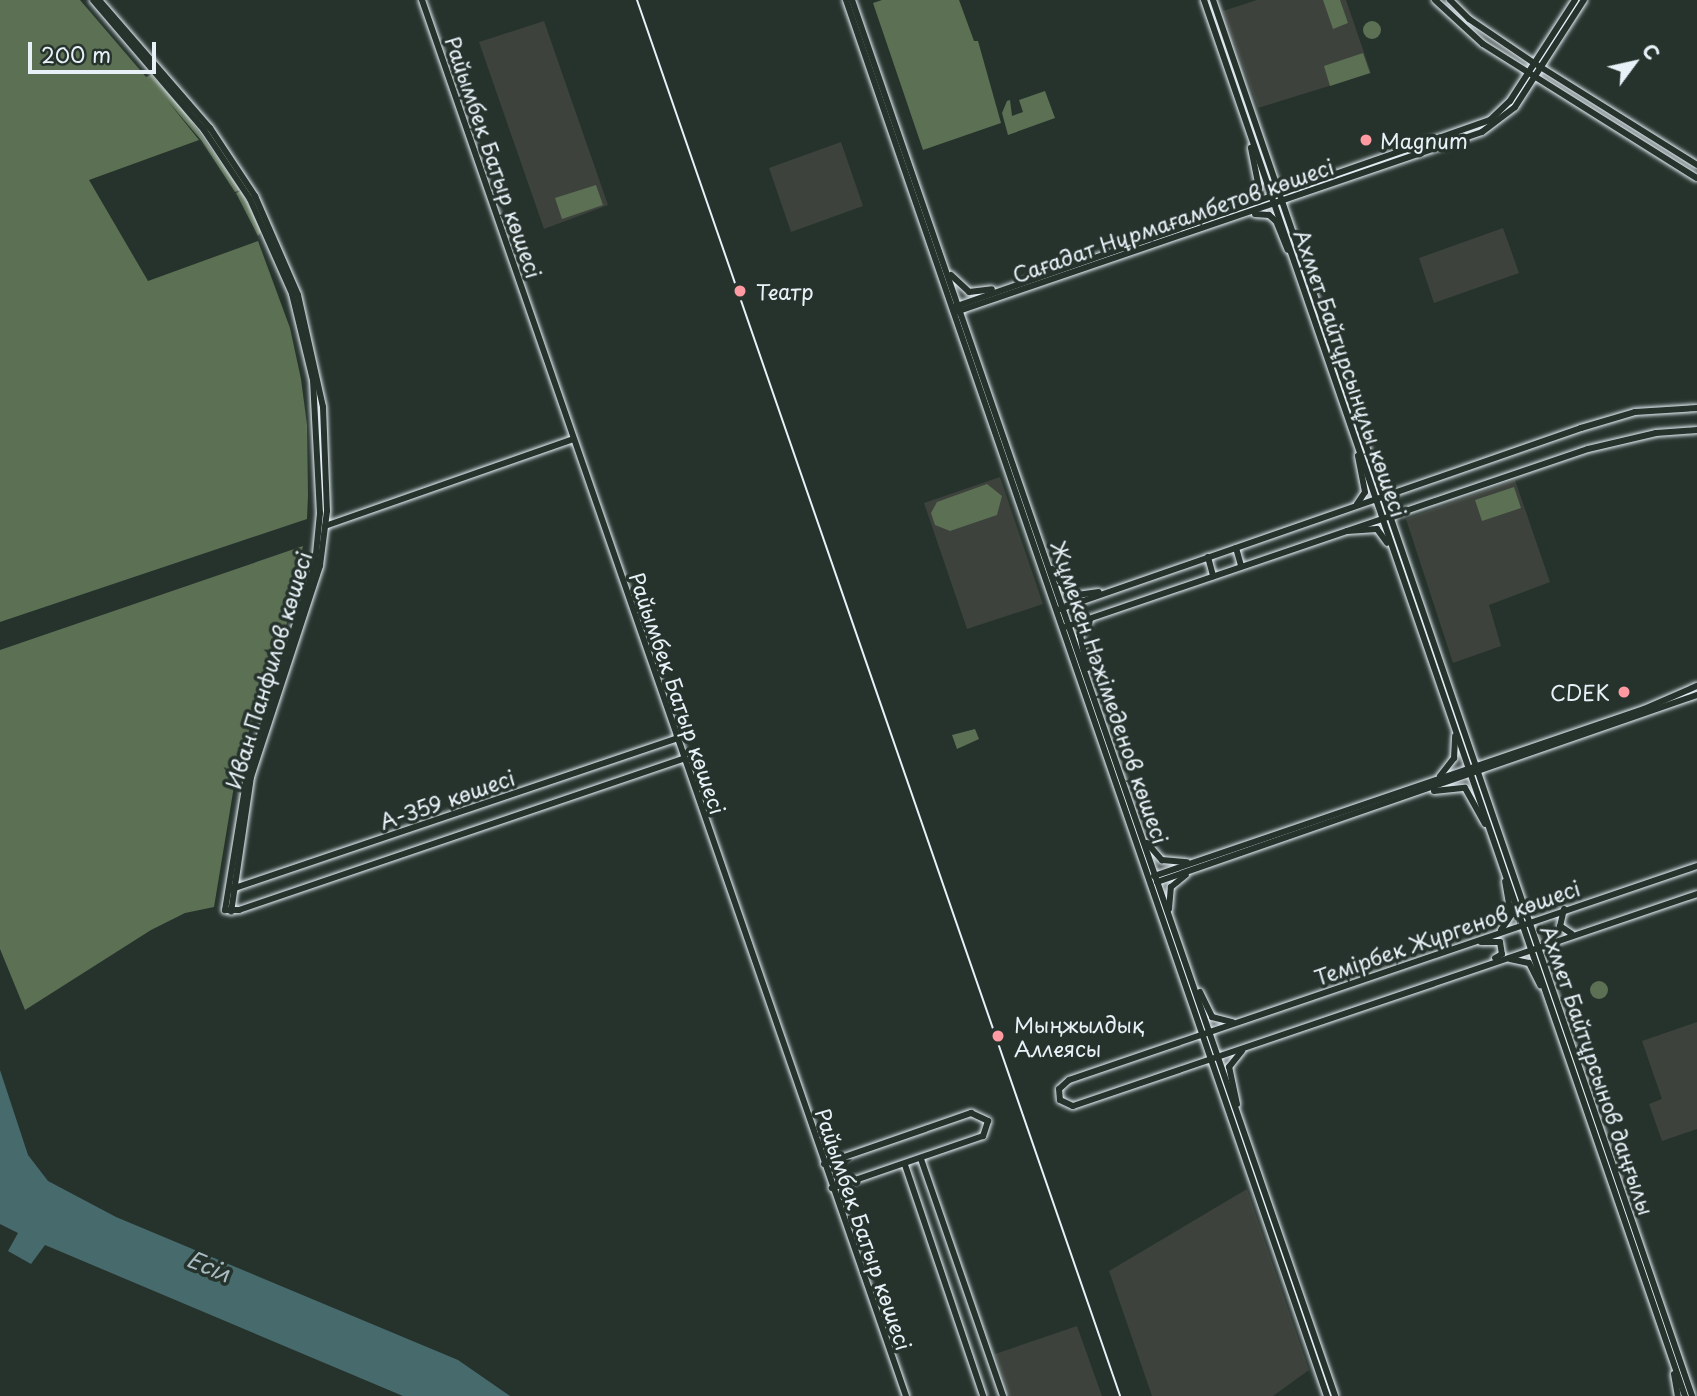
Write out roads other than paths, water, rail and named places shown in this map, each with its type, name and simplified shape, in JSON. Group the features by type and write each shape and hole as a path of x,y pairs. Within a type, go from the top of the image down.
{"street":[{"name":"Иван Панфилов көшесі","path":"93,0 220,151 250,199 278,256 299,319 313,380 323,526"},
{"name":"Иван Панфилов көшесі","path":"99,0 210,128 274,233 298,295 318,378 326,442 323,526 311,602 251,777 228,911 683,759"},
{"name":"Райымбек Батыр көшесі","path":"422,0 906,1396"},
{"name":"Жұмекен Нәжімеденов көшесі","path":"846,0 1046,559 1059,609"},
{"name":"Жұмекен Нәжімеденов көшесі","path":"852,0 1059,609 1088,680 1142,838 1153,880 1169,915 1206,1035"},
{"name":"Ахмет Байтұрсынұлы көшесі","path":"1205,0 1250,133 1277,199 1293,257 1358,447 1379,498"},
{"name":"Ахмет Байтұрсынұлы көшесі","path":"1213,0 1277,199 1468,757"},
{"path":"1435,0 1462,28 1530,76 1697,178"},
{"path":"1450,0 1469,19 1537,65 1697,165"},
{"name":"Сағадат Нұрмағамбетов көшесі","path":"956,309 1020,283 1232,210 1277,199 1482,132 1515,107 1530,76 1576,0"},
{"name":"Сағадат Нұрмағамбетов көшесі","path":"1537,65 1584,0"},
{"path":"1232,210 1249,201 1259,188 1250,133"},
{"name":"Сағадат Нұрмағамбетов көшесі","path":"956,309 1223,222 1277,199"},
{"path":"1223,222 1269,215 1293,257"},
{"path":"938,249 952,279 969,292 1020,283"},
{"path":"1059,609 1581,428 1635,412 1697,408"},
{"path":"1066,627 1341,531 1588,449 1656,433 1697,430"},
{"path":"323,526 573,439"},
{"path":"1354,507 1366,492 1358,447"},
{"name":"Ахмет Байтұрсынұлы көшесі","path":"1385,516 1395,557 1455,730 1468,757"},
{"path":"1341,531 1377,529 1395,557"},
{"path":"1236,548 1241,566"},
{"path":"1208,557 1213,576"},
{"path":"1046,559 1070,596 1111,591"},
{"path":"1088,680 1080,636 1094,617"},
{"name":"Жұмекен Нәжімеденов көшесі","path":"1066,627 1206,1035 1237,1110 1335,1396"},
{"path":"1153,880 1193,862 1644,709 1697,686"},
{"path":"1153,880 1190,871 1697,695"},
{"path":"1438,778 1454,758 1455,730"},
{"name":"А-359 көшесі","path":"230,889 677,738"},
{"name":"Ахмет Байтұрсынов даңғылы","path":"1468,757 1685,1396"},
{"name":"Ахмет Байтұрсынов даңғылы","path":"1474,774 1489,828 1525,922"},
{"path":"1422,792 1465,788 1489,828"},
{"path":"1142,838 1162,860 1193,862"},
{"name":"Темірбек Жүргенов көшесі","path":"1697,866 1525,922 1206,1035 1069,1080 1059,1096 1065,1105 1073,1106 1697,894"},
{"path":"1499,932 1511,915 1504,870"},
{"path":"1169,915 1171,887 1190,871"},
{"path":"1564,909 1560,926 1574,935"},
{"path":"1452,947 1495,939 1502,945 1498,957 1458,974"},
{"name":"Ахмет Байтұрсынов даңғылы","path":"1534,948 1549,1002 1692,1396"},
{"path":"1501,959 1529,963 1549,1002"},
{"path":"1191,980 1212,1017 1225,1023 1245,1021"},
{"path":"1237,1110 1229,1067 1238,1054 1256,1043"},
{"name":"Жұмекен Нәжімеденов көшесі","path":"1215,1058 1326,1396"},
{"path":"824,1164 971,1113 988,1121 983,1136 832,1188"},
{"path":"921,1159 1003,1396"},
{"path":"905,1165 983,1396"},
{"path":"915,1192 915,1176 922,1175 930,1184"},
{"path":"1674,1366 1678,1396"}],"water":[{"name":"Есіл","path":"0,1070 28,1155 48,1181 116,1217 458,1360 510,1396 403,1396 45,1245 31,1264 8,1251 18,1233 0,1224"}],"tram line":[{"path":"637,0 1120,1396"}],"place":[{"name":"Magnum","path":"1366,140"},
{"name":"Театр","path":"740,291"},
{"name":"CDEK","path":"1624,692"},
{"name":"Мыңжылдық Аллеясы","path":"998,1036"}]}
